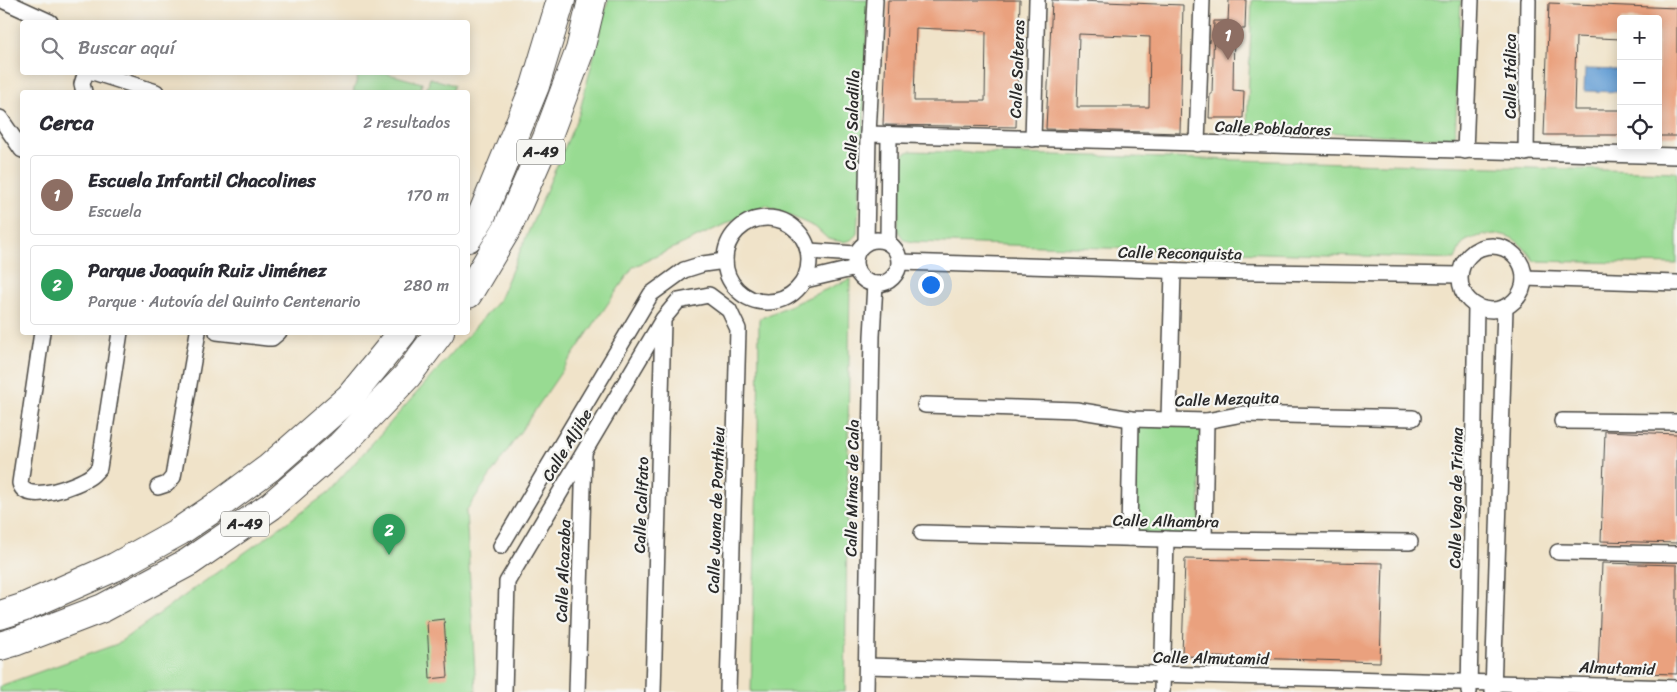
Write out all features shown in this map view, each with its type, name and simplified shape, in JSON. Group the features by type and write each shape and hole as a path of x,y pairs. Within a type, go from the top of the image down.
{"highway":[{"name":"A-49","path":"470,235 481,218 535,86 561,0"},
{"name":"A-49","path":"470,291 508,227 547,138 580,50 592,0"},
{"name":"A-49","path":"0,615 22,608 115,567 180,531 220,504 255,478 350,397 401,335"},
{"name":"A-49","path":"0,646 103,608 189,562 271,506 341,445 407,376 438,335"},
{"path":"0,602 53,595"}],"street":[{"path":"2,0 46,20"},
{"name":"Calle Saladilla","path":"866,242 868,134 875,0"},
{"name":"Calle Salteras","path":"1033,139 1037,0"},
{"path":"1197,144 1202,0"},
{"path":"1465,151 1471,0"},
{"name":"Calle Itálica","path":"1526,152 1528,0"},
{"path":"84,90 82,84 85,75"},
{"path":"102,75 150,90"},
{"path":"0,118 20,147"},
{"name":"Calle Pobladores","path":"868,134 1677,156"},
{"path":"888,242 889,135"},
{"path":"769,218 783,221 795,228 804,238 809,251 809,266 805,280 797,291 785,299 772,302 758,301 745,296 734,287 727,275 725,261 727,247 733,235 743,226 756,220 769,218"},
{"path":"880,239 888,242 897,250 900,262 895,276 875,284 863,279 856,261 860,247 866,242 880,239"},
{"path":"1497,246 1511,252 1516,257 1523,271 1524,278 1520,292 1511,304 1490,310 1476,306 1470,301 1462,290 1460,275 1469,256 1482,248 1497,246"},
{"path":"809,251 856,261"},
{"path":"501,546 651,294 684,270 704,264 725,261"},
{"path":"805,280 856,261"},
{"name":"Calle Reconquista","path":"900,262 1173,271 1460,275"},
{"path":"1169,419 1173,271"},
{"path":"1524,278 1677,283"},
{"name":"Calle Minas de Cala","path":"866,692 872,336 875,284"},
{"name":"Calle Aljibe","path":"504,692 507,582 663,319 678,301 709,295 729,310 738,328"},
{"name":"Calle Vega de Triana","path":"1469,687 1476,306"},
{"path":"1493,687 1504,307"},
{"name":"Calle Califato","path":"653,692 663,319"},
{"name":"Calle Juana de Ponthieu","path":"728,692 738,328"},
{"path":"42,335 20,480 20,487 34,494 48,494 89,478 95,473 101,462 120,335"},
{"path":"158,487 167,484 173,477 197,335"},
{"path":"242,335 268,338 277,335"},
{"name":"Calle Mezquita","path":"925,405 1076,410 1131,419 1206,421 1243,414 1412,418"},
{"path":"1129,538 1131,419"},
{"path":"1204,540 1206,421"},
{"path":"1562,421 1677,422"},
{"name":"Calle Alcazaba","path":"577,692 584,451"},
{"name":"Calle Alhambra","path":"922,533 1204,540 1410,542"},
{"path":"1162,692 1166,539"},
{"path":"1558,552 1677,554"},
{"name":"Calle Almutamid","path":"867,666 1163,674 1469,687 1555,684"},
{"name":"Almutamid","path":"1555,684 1677,688"}],"green space":[{"path":"608,0 868,0 864,126 857,234 851,240 843,242 828,239 815,227 766,205 633,267 466,511 476,692 0,692 0,686 117,644 328,493 470,335 499,300 579,114"},
{"path":"1252,0 1461,0 1455,139 1247,128"},
{"path":"358,75 392,75 422,83 420,90 354,90"},
{"path":"430,78 454,85 453,90 427,90"},
{"path":"910,151 1677,172 1677,264 1534,261 1523,247 1512,238 1498,234 1479,236 1466,241 1462,244 1455,259 914,242 904,240 898,231 899,162 902,155"},
{"path":"850,279 845,692 751,692 758,441 759,319"},
{"path":"1136,425 1201,426 1199,536 1134,534"}],"water":[{"path":"1585,69 1617,70 1617,92 1584,91"}],"building":[{"path":"888,0 1020,0 1016,127 883,125","holes":["916,28 986,31 985,101 914,101"]},
{"path":"1052,0 1183,5 1180,133 1046,129","holes":["1079,34 1150,37 1149,107 1077,107"]},
{"path":"1229,0 1246,0 1245,29 1234,29 1233,90 1244,91 1243,118 1209,118 1210,94 1212,94 1214,21 1228,21"},
{"path":"1549,3 1677,8 1677,136 1662,136 1662,15 1617,15 1617,39 1576,37 1574,110 1617,110 1617,135 1544,135"},
{"path":"1605,431 1677,434 1677,543 1601,541"},
{"path":"1185,559 1383,563 1380,662 1182,656"},
{"path":"1602,563 1677,565 1677,674 1598,672"},
{"path":"444,619 448,677 430,679 427,621"}],"place":[{"name":"Escuela Infantil Chacolines","path":"1228,60"},
{"name":"Parque Joaquín Ruiz Jiménez","path":"389,555"}]}
